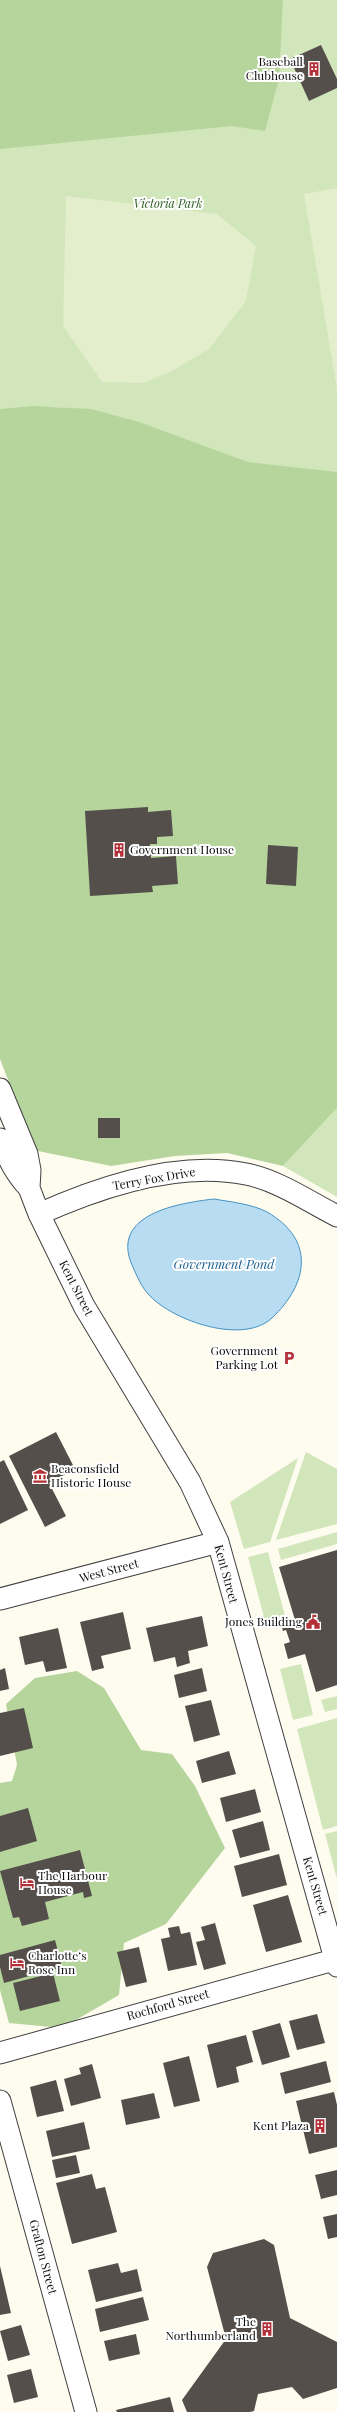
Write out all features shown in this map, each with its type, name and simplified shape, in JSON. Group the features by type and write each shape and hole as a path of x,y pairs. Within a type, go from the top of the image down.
{"street":[{"path":"0,1089 27,1154 30,1170 30,1188"},
{"path":"0,1139 9,1162 18,1176 30,1188"},
{"name":"Terry Fox Drive","path":"39,1214 87,1193 191,1170 245,1174 263,1179 337,1216"},
{"name":"Kent Street","path":"30,1188 39,1214 84,1306 190,1482 218,1542 336,1961"},
{"name":"West Street","path":"0,1599 218,1542"},
{"name":"Rochford Street","path":"0,2053 336,1961"},
{"name":"Grafton Street","path":"0,2102 86,2412"}],"green space":[{"name":"Victoria Park","path":"0,0 337,0 337,473 169,466 61,407 0,410"},
{"path":"0,0 283,0 279,79 265,131 232,126 0,149"},
{"path":"337,188 337,389 304,194"},
{"path":"66,196 217,214 256,246 246,301 209,349 172,371 144,383 102,382 63,326"},
{"path":"33,406 91,409 139,422 248,462 337,472 337,1108 283,1166 227,1153 175,1156 111,1166 38,1151 20,1111 0,1059 0,409"},
{"path":"337,1108 337,1197 283,1166"},
{"path":"306,1452 337,1469 337,1524 276,1540"},
{"path":"298,1458 270,1542 244,1549 230,1502"},
{"path":"337,1532 337,1544 281,1560 278,1549"},
{"path":"268,1552 285,1616 265,1621 248,1557"},
{"path":"301,1664 313,1715 293,1720 280,1669"},
{"path":"77,1671 104,1688 141,1750 172,1754 195,1786 225,1848 166,1924 124,1943 119,1995 62,2028 9,2023 0,1990 0,1783 12,1781 17,1765 6,1704 35,1678"},
{"path":"337,1696 337,1709 325,1712 321,1700"},
{"path":"337,1718 337,1826 323,1830 297,1729"},
{"path":"337,1831 337,1879 325,1834"}],"water":[{"name":"Government Pond","path":"214,1199 248,1205 267,1212 283,1223 294,1236 300,1249 301,1263 299,1277 293,1291 284,1305 272,1318 259,1326 244,1329 227,1329 209,1326 175,1314 147,1293 132,1265 128,1248 131,1234 139,1223 152,1214 167,1208"}],"building":[{"name":"Baseball Clubhouse","path":"321,45 337,79 337,88 309,101 290,59"},
{"name":"Government House","path":"148,807 148,812 171,810 173,836 157,837 157,844 150,844 151,858 176,856 178,884 152,886 153,892 90,896 85,811"},
{"path":"268,845 298,847 296,886 266,884"},
{"path":"98,1118 120,1118 120,1138 98,1138"},
{"name":"Beaconsfield Historic House","path":"56,1432 75,1469 49,1483 66,1516 45,1527 9,1456"},
{"path":"4,1460 28,1510 0,1524 0,1462"},
{"name":"Jones Building","path":"337,1550 337,1685 316,1692 305,1654 288,1659 284,1644 290,1642 286,1630 283,1631 281,1624 295,1620 279,1567"},
{"path":"123,1612 131,1649 101,1656 104,1668 92,1671 80,1622"},
{"path":"202,1616 208,1646 188,1651 190,1663 177,1667 175,1657 154,1662 146,1628"},
{"path":"58,1628 67,1668 46,1672 43,1661 25,1665 19,1637"},
{"path":"5,1668 9,1689 0,1691 0,1670"},
{"path":"202,1668 207,1691 179,1698 174,1675"},
{"path":"211,1700 220,1735 194,1742 185,1706"},
{"path":"24,1708 33,1748 0,1756 0,1713"},
{"path":"229,1751 236,1774 202,1783 196,1761"},
{"path":"255,1789 261,1812 226,1822 220,1798"},
{"path":"28,1808 37,1841 0,1852 0,1816"},
{"path":"263,1821 270,1850 240,1858 232,1830"},
{"path":"80,1850 92,1896 84,1898 83,1892 45,1902 49,1919 22,1926 19,1917 13,1918 0,1871"},
{"path":"279,1854 287,1885 242,1897 234,1866"},
{"path":"288,1895 302,1942 266,1952 253,1905"},
{"path":"215,1923 226,1964 204,1970 196,1942 205,1940 201,1927"},
{"path":"179,1926 181,1934 190,1932 197,1965 168,1971 161,1939 170,1937 168,1928"},
{"path":"55,1940 62,1967 4,1983 0,1967 0,1955"},
{"path":"139,1947 147,1982 126,1987 117,1952"},
{"path":"53,1973 60,2001 20,2011 13,1983"},
{"path":"317,2014 325,2043 297,2050 289,2021"},
{"path":"280,2023 290,2057 262,2065 252,2031"},
{"path":"246,2035 253,2062 236,2067 239,2082 217,2088 207,2045"},
{"path":"189,2056 200,2101 174,2107 163,2063"},
{"path":"326,2061 331,2082 285,2094 280,2073"},
{"path":"92,2064 101,2098 71,2106 64,2079 81,2074 79,2068"},
{"path":"56,2080 64,2111 37,2117 30,2087"},
{"name":"Kent Plaza","path":"334,2092 337,2105 337,2147 309,2154 296,2101"},
{"path":"154,2093 160,2118 126,2125 121,2100"},
{"path":"84,2122 90,2149 52,2157 46,2131"},
{"path":"76,2155 80,2173 56,2178 52,2160"},
{"path":"337,2170 337,2195 321,2199 315,2175"},
{"path":"92,2174 96,2189 105,2187 117,2232 72,2244 56,2183"},
{"path":"337,2214 337,2237 328,2239 323,2217"},
{"name":"The Northumberland","path":"264,2239 274,2245 290,2318 337,2342 337,2388 303,2399 292,2387 258,2394 254,2411 250,2412 187,2412 182,2400 226,2339 207,2267 213,2253"},
{"path":"118,2263 121,2273 137,2269 142,2291 96,2302 88,2270"},
{"path":"0,2266 11,2313 0,2315"},
{"path":"143,2297 149,2320 100,2332 95,2309"},
{"path":"21,2325 30,2355 8,2361 0,2331"},
{"path":"136,2334 140,2354 109,2361 104,2341"},
{"path":"31,2369 38,2397 14,2403 7,2375"},
{"path":"170,2397 174,2412 117,2412 116,2410"}],"place":[{"name":"Baseball Clubhouse","path":"314,69"},
{"name":"Government House","path":"119,850"},
{"name":"Government Parking Lot","path":"289,1358"},
{"name":"Beaconsfield Historic House","path":"40,1476"},
{"name":"Jones Building","path":"313,1622"},
{"name":"The Harbour House","path":"27,1883"},
{"name":"Charlotte‘s Rose Inn","path":"17,1963"},
{"name":"Kent Plaza","path":"320,2126"},
{"name":"The Northumberland","path":"267,2329"}]}
